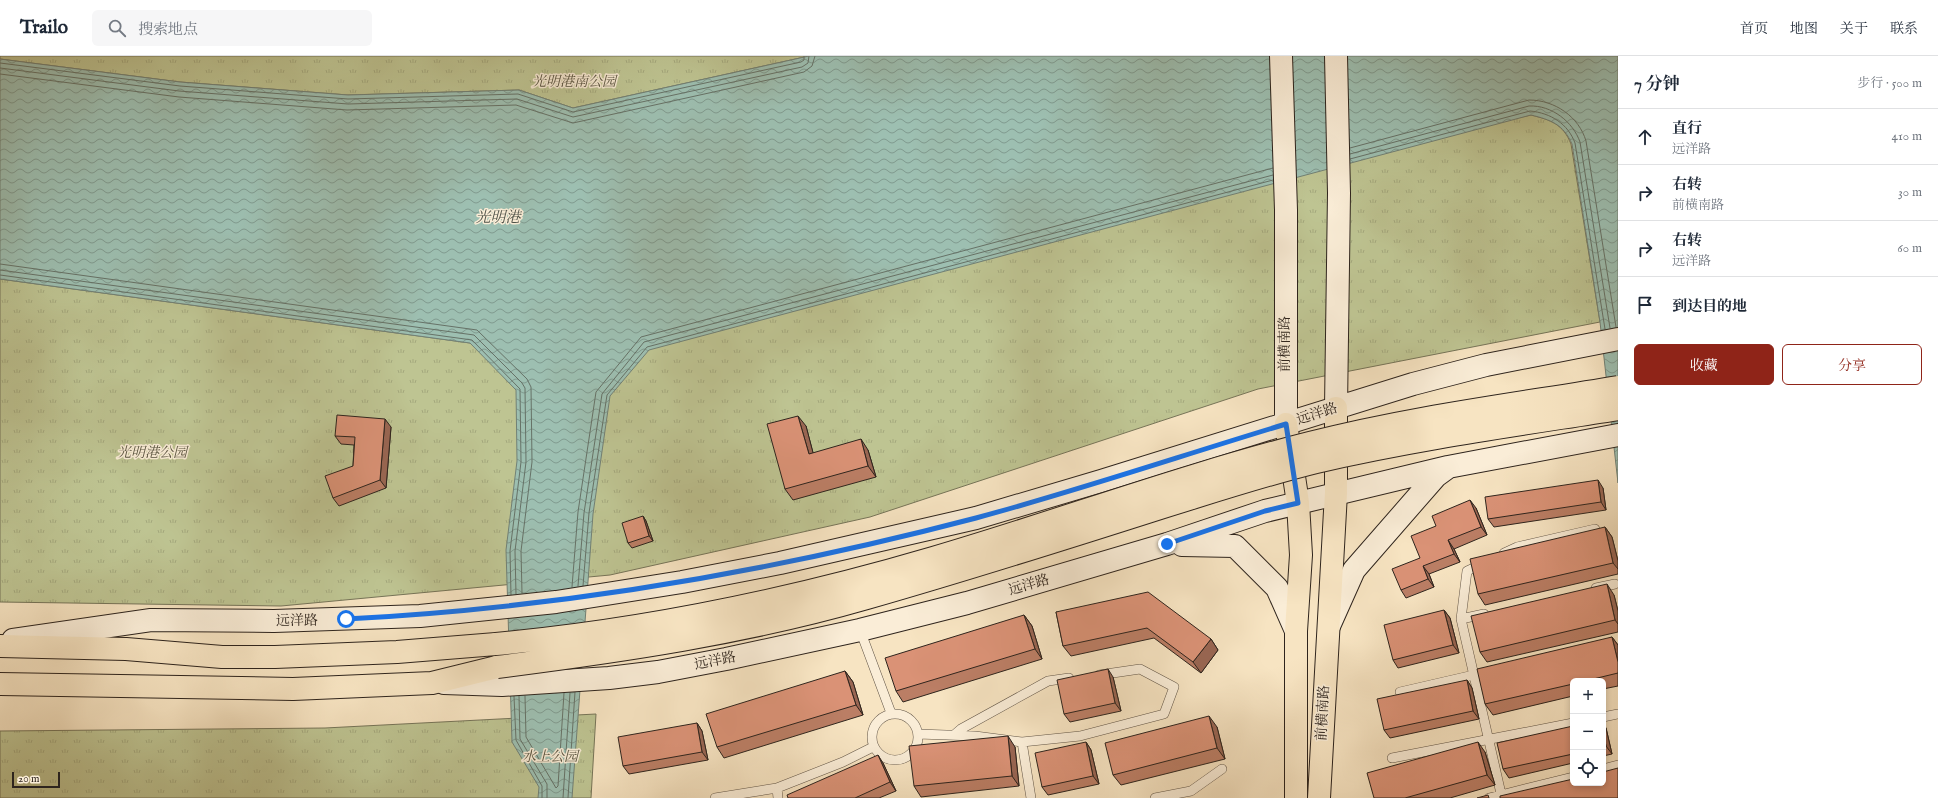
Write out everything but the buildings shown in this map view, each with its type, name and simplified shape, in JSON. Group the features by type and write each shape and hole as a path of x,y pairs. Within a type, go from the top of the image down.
{"main road":[{"name":"前横南路","path":"1281,56 1286,210 1286,424 1298,503 1301,555 1296,631 1296,798"},
{"name":"前横南路","path":"1319,798 1336,494 1339,193 1336,56"},
{"name":"远洋路","path":"0,642 151,620 274,621 420,616 604,595 780,563 923,531 1027,504 1457,372 1581,348 1618,339"},
{"path":"0,646 126,649 222,656 275,657 397,652 496,644 609,631 692,618 776,600 935,557 1232,465 1312,442 1400,424 1618,387"},
{"path":"499,676 611,652 681,641 778,620 864,599 1238,484 1315,462 1402,444 1618,409"},
{"name":"远洋路","path":"0,684 293,689 432,683 499,676 609,678 658,672 718,661 860,630 967,604 1167,544 1265,511 1448,467 1618,435"},
{"name":"前横南路","path":"1328,628 1354,570 1436,476 1448,467"},
{"name":"前横南路","path":"1167,544 1235,546 1277,588 1296,631"}],"lane":[{"path":"1502,796 1461,619 1467,571 1517,547 1595,529"},
{"path":"1585,591 1615,584"},
{"path":"1461,619 1492,612"},
{"path":"860,630 891,714"},
{"path":"918,734 1022,742 1080,736 1164,714 1174,687 1140,669 1048,681 961,729 954,736"},
{"path":"1400,692 1488,672"},
{"path":"899,713 912,721 918,734 915,748 904,758 890,760 883,757 873,747 871,732 874,726 884,716 891,714 899,713"},
{"path":"1606,716 1618,714"},
{"path":"1392,758 1570,724"},
{"path":"1022,742 1031,798"},
{"path":"715,798 777,788 843,762 873,747"},
{"path":"1606,768 1618,766"},
{"path":"1155,798 1191,791 1222,769"},
{"path":"1489,798 1502,796 1570,778"},
{"path":"777,788 778,798"}],"green space":[{"name":"光明港南公园","path":"0,56 809,56 573,108 519,90 348,95 180,82 0,59"},
{"name":"光明港公园","path":"1531,115 1556,124 1568,137 1571,144 1600,322 1258,389 870,517 610,575 281,606 0,602 0,279 470,343"},
{"name":"水上公园","path":"596,714 591,798 0,798 0,731 325,728"}],"water":[{"name":"光明港","path":"809,56 1618,56 1618,483 1600,322 1572,144 1565,132 1556,124 1531,115 649,350 610,396 593,514 572,798 538,798 539,787 512,742 506,550 517,461 516,390 470,343 0,279 0,59 180,82 348,95 519,90 573,108"}],"route":[{"path":"346,619 420,616 556,602 682,582 780,563 923,531 1027,504 1286,424 1298,503 1265,511 1167,544"}]}
